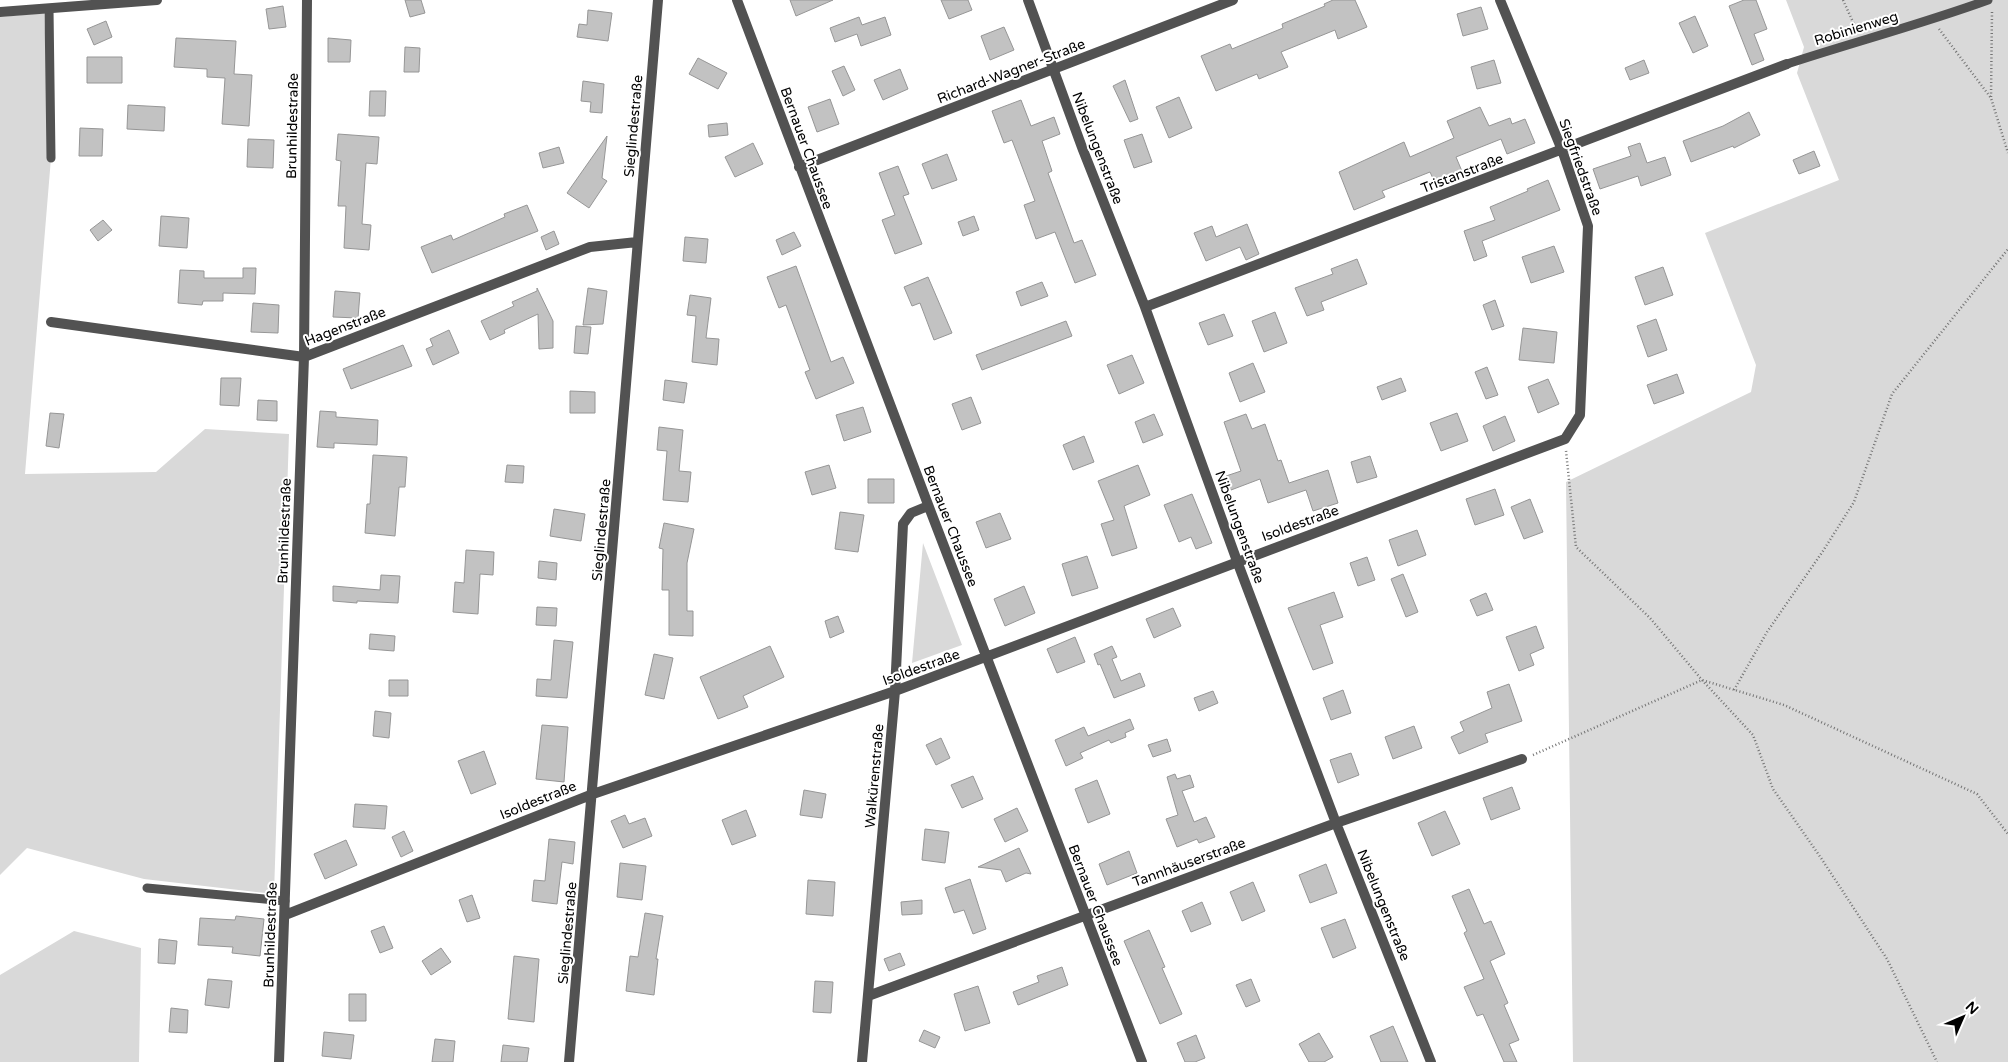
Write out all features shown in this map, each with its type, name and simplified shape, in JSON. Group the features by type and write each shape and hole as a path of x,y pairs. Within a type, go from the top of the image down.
{"street":[{"path":"0,12 157,0"},
{"name":"Brunhildestraße","path":"280,1062 304,357 307,0"},
{"name":"Sieglindestraße","path":"569,1062 593,794 658,0"},
{"name":"Bernauer Chaussee","path":"736,0 1142,1062"},
{"name":"Nibelungenstraße","path":"1028,0 1083,150 1146,307 1336,823 1431,1062"},
{"name":"Richard-Wagner-Straße","path":"799,167 1233,0"},
{"name":"Siegfriedstraße","path":"1500,0 1562,150 1588,226 1580,415 1565,440"},
{"name":"Tristanstraße","path":"1146,307 1787,64"},
{"name":"Hagenstraße","path":"51,322 304,357 590,247 637,242"},
{"name":"Isoldestraße","path":"285,915 593,794 895,691 1565,440"},
{"name":"Walkürenstraße","path":"862,1062 895,691 903,524 911,512 928,506"},
{"name":"Tannhäuserstraße","path":"868,996 1336,823 1522,759"}],"lane":[{"name":"Robinienweg","path":"1787,64 1932,20 1988,0"},
{"path":"49,8 51,158"},
{"path":"148,888 285,901"}],"path":[{"path":"1843,0 1861,40"},
{"path":"1990,98 1992,10"},
{"path":"1932,20 1990,98 2008,153"},
{"path":"1734,690 1767,632 1854,502 1892,394 2008,249"},
{"path":"1565,440 1576,547 1650,618 1702,680 1753,735 1773,789 1887,959 1937,1062"},
{"path":"1522,759 1702,680 1784,705 1978,794 2008,834"}],"shaded area":[{"path":"1786,0 2008,0 2008,1062 1573,1062 1566,482 1751,392 1756,365 1705,233 1839,180 1797,73 1804,47"},
{"path":"44,13 51,158 25,474 156,472 205,429 289,434 274,894 144,879 27,848 0,875 0,17"},
{"path":"923,543 962,645 912,663"},
{"path":"74,931 141,948 139,1062 0,1062 0,975"}],"building":[{"path":"405,0 421,0 425,13 410,17"},
{"path":"790,0 833,0 796,16"},
{"path":"941,0 968,0 972,10 949,19"},
{"path":"1333,0 1355,0 1367,27 1338,39 1335,30 1281,52 1288,67 1259,79 1257,74 1216,91 1201,56 1230,44 1232,49 1283,28 1282,24 1325,6 1324,4"},
{"path":"1744,0 1756,0 1767,29 1754,34 1764,60 1752,65 1729,6"},
{"path":"283,6 286,27 269,29 266,9"},
{"path":"1481,7 1488,29 1463,36 1457,14"},
{"path":"588,10 612,13 608,41 577,37 579,24 587,25"},
{"path":"1695,16 1708,46 1693,53 1679,23"},
{"path":"859,17 862,25 885,17 891,35 861,46 857,34 835,42 830,28"},
{"path":"106,21 112,37 94,45 87,29"},
{"path":"1004,27 1014,50 990,60 981,36"},
{"path":"176,38 236,41 234,74 252,75 249,126 222,124 225,78 207,77 207,69 174,67"},
{"path":"328,38 351,40 350,62 328,62"},
{"path":"405,47 420,48 419,72 404,72"},
{"path":"87,57 122,57 122,83 87,83"},
{"path":"698,58 727,73 718,89 689,74"},
{"path":"1494,60 1501,83 1477,89 1471,67"},
{"path":"1644,60 1649,73 1630,80 1625,68"},
{"path":"844,66 855,90 843,96 832,71"},
{"path":"900,69 908,89 883,100 874,80"},
{"path":"1125,80 1138,119 1130,122 1113,86"},
{"path":"583,81 604,84 602,113 590,112 591,102 581,101"},
{"path":"370,91 386,91 385,116 369,116"},
{"path":"1179,97 1192,128 1169,138 1156,107"},
{"path":"830,99 839,124 817,132 808,107"},
{"path":"1021,100 1031,126 1054,117 1060,134 1042,141 1052,171 1048,173 1074,243 1082,240 1096,275 1075,283 1055,232 1036,239 1024,205 1035,201 1012,140 1004,143 992,111"},
{"path":"128,105 165,107 164,131 127,129"},
{"path":"1480,107 1489,126 1510,118 1512,124 1525,119 1535,143 1507,154 1501,139 1456,157 1464,176 1437,187 1430,172 1382,191 1385,197 1354,210 1339,172 1404,142 1410,157 1454,138 1447,121"},
{"path":"1749,112 1760,135 1734,148 1733,146 1691,162 1683,141 1723,126"},
{"path":"727,123 728,135 709,137 708,125"},
{"path":"80,128 103,129 102,156 79,156"},
{"path":"338,134 379,137 377,164 366,163 362,224 371,225 369,250 344,248 346,206 338,206 341,161 336,160"},
{"path":"1142,134 1152,162 1134,168 1124,140"},
{"path":"607,136 602,178 607,181 589,208 567,193"},
{"path":"248,139 274,140 273,168 247,167"},
{"path":"753,143 763,164 735,177 725,157"},
{"path":"1640,143 1647,163 1665,157 1671,175 1641,186 1638,176 1600,189 1593,169 1631,156 1628,147"},
{"path":"559,147 564,163 543,168 539,153"},
{"path":"1814,151 1820,166 1799,174 1793,160"},
{"path":"947,154 957,180 932,189 922,164"},
{"path":"898,166 909,194 903,196 922,244 895,254 882,220 895,215 879,173"},
{"path":"1548,180 1560,210 1482,241 1487,256 1474,261 1464,231 1495,220 1490,207 1528,191 1527,189"},
{"path":"527,205 538,231 432,273 421,247 451,235 453,240 505,217 504,214"},
{"path":"161,216 189,218 187,248 159,246"},
{"path":"974,216 979,230 963,236 958,222"},
{"path":"103,220 112,230 98,241 90,230"},
{"path":"1247,224 1259,254 1246,260 1240,247 1206,261 1194,233 1212,226 1216,237"},
{"path":"554,231 559,244 546,250 541,237"},
{"path":"794,232 801,246 782,255 776,240"},
{"path":"685,237 708,239 706,263 683,261"},
{"path":"1554,246 1564,272 1531,283 1522,257"},
{"path":"1357,259 1367,284 1321,302 1324,310 1307,316 1295,288 1333,274 1331,269"},
{"path":"796,266 831,362 843,357 854,383 816,399 805,372 810,370 786,305 779,308 767,277"},
{"path":"1663,267 1673,295 1645,305 1635,277"},
{"path":"243,268 256,268 255,294 223,293 223,301 203,301 202,305 178,303 180,270 204,271 204,278 243,278"},
{"path":"928,277 952,333 934,340 920,303 912,306 904,287"},
{"path":"1042,282 1048,296 1021,306 1016,292"},
{"path":"537,288 553,321 553,348 539,349 538,314 504,330 505,333 490,340 481,321 514,306 512,302 537,291"},
{"path":"588,288 607,291 603,324 583,325"},
{"path":"335,291 360,293 358,318 333,317"},
{"path":"690,295 711,298 706,338 719,339 717,365 692,362 696,316 687,315"},
{"path":"1495,300 1504,326 1492,330 1483,305"},
{"path":"253,303 279,305 278,333 251,332"},
{"path":"1275,312 1287,343 1264,352 1252,321"},
{"path":"1224,314 1233,336 1208,345 1199,323"},
{"path":"1656,319 1667,350 1648,357 1637,326"},
{"path":"1066,321 1072,336 982,370 976,355"},
{"path":"576,326 591,327 588,354 574,353"},
{"path":"1523,328 1557,332 1554,363 1519,360"},
{"path":"449,330 459,353 433,365 426,349 433,346 430,339"},
{"path":"403,345 412,366 351,389 343,369"},
{"path":"1132,355 1144,383 1119,394 1107,365"},
{"path":"1253,363 1265,392 1240,402 1229,373"},
{"path":"1487,367 1498,395 1486,399 1475,372"},
{"path":"1677,374 1684,393 1654,404 1647,385"},
{"path":"221,378 241,378 239,406 220,405"},
{"path":"1401,378 1406,391 1382,400 1377,387"},
{"path":"1548,379 1559,404 1538,413 1528,387"},
{"path":"665,380 687,383 684,403 663,400"},
{"path":"570,391 595,392 595,413 570,413"},
{"path":"971,397 981,423 962,430 952,404"},
{"path":"258,400 277,401 277,421 257,420"},
{"path":"863,407 871,432 844,441 836,415"},
{"path":"320,411 336,412 336,417 378,420 377,445 334,443 334,448 317,447"},
{"path":"50,413 64,414 59,448 46,446"},
{"path":"1457,413 1468,441 1441,451 1430,423"},
{"path":"1154,414 1163,435 1143,443 1135,422"},
{"path":"1246,414 1252,429 1265,424 1278,461 1281,460 1289,483 1328,470 1338,503 1313,511 1306,490 1268,503 1260,479 1231,490 1226,476 1241,471 1224,422"},
{"path":"1505,416 1515,441 1493,451 1483,426"},
{"path":"659,427 683,430 679,471 691,472 688,502 663,500 667,451 657,450"},
{"path":"1084,436 1094,462 1073,470 1063,445"},
{"path":"373,455 407,457 405,487 399,487 395,536 365,533 367,504 370,504"},
{"path":"1370,456 1377,477 1357,483 1351,462"},
{"path":"507,465 524,466 523,483 505,482"},
{"path":"829,465 836,488 812,495 805,472"},
{"path":"1138,465 1150,495 1124,506 1137,548 1112,556 1101,524 1114,520 1098,481"},
{"path":"868,479 894,479 894,503 868,503"},
{"path":"1495,489 1504,515 1475,525 1466,499"},
{"path":"1192,494 1212,543 1196,549 1191,537 1179,542 1164,505"},
{"path":"1530,499 1543,532 1524,539 1511,507"},
{"path":"554,509 585,514 581,541 550,536"},
{"path":"840,512 864,515 858,552 835,549"},
{"path":"1000,513 1011,539 986,548 976,522"},
{"path":"664,523 694,529 687,563 687,611 693,611 693,636 669,635 669,590 662,590 663,549 659,548"},
{"path":"1417,530 1426,555 1398,566 1389,540"},
{"path":"466,550 494,552 493,575 480,574 478,614 453,612 455,582 464,583"},
{"path":"1087,556 1098,588 1072,596 1062,564"},
{"path":"1367,557 1375,580 1358,586 1350,563"},
{"path":"539,561 557,563 556,580 538,578"},
{"path":"1403,574 1418,612 1406,617 1391,579"},
{"path":"381,575 400,576 398,603 333,601 333,586 380,590"},
{"path":"1024,586 1035,613 1005,626 994,599"},
{"path":"1334,592 1343,617 1320,625 1333,663 1313,670 1288,608"},
{"path":"1486,593 1493,610 1477,616 1470,600"},
{"path":"537,607 557,608 556,626 536,625"},
{"path":"1173,608 1181,626 1154,638 1146,619"},
{"path":"838,616 844,632 830,638 825,621"},
{"path":"1536,626 1544,648 1530,654 1534,665 1519,671 1506,637"},
{"path":"370,634 395,636 394,651 369,649"},
{"path":"1075,637 1085,662 1057,673 1047,649"},
{"path":"554,640 573,642 567,698 536,696 537,679 551,680"},
{"path":"770,646 784,677 743,696 748,707 718,719 700,677"},
{"path":"1112,646 1117,657 1112,659 1121,681 1140,673 1145,686 1114,698 1094,654"},
{"path":"654,654 673,658 664,699 645,695"},
{"path":"389,680 408,680 408,696 389,696"},
{"path":"1509,684 1522,721 1485,734 1488,742 1459,754 1451,737 1464,731 1460,722 1492,708 1487,692"},
{"path":"1343,690 1351,713 1331,720 1323,698"},
{"path":"1213,691 1218,703 1199,711 1194,698"},
{"path":"375,711 391,713 389,738 373,736"},
{"path":"1130,719 1134,729 1125,733 1126,737 1111,743 1109,740 1080,753 1083,758 1066,766 1055,740 1084,727 1088,736"},
{"path":"542,725 568,727 564,782 536,779"},
{"path":"1414,726 1422,748 1393,759 1385,737"},
{"path":"941,738 950,758 936,765 926,745"},
{"path":"1167,739 1171,751 1153,757 1148,745"},
{"path":"484,751 496,784 471,794 458,761"},
{"path":"1351,753 1359,775 1338,783 1330,760"},
{"path":"1175,774 1177,779 1190,775 1194,787 1182,791 1194,822 1206,817 1215,837 1199,843 1197,839 1177,847 1166,819 1178,815 1167,777"},
{"path":"973,776 983,799 962,808 951,785"},
{"path":"1097,780 1110,814 1088,823 1075,789"},
{"path":"1512,787 1520,809 1491,820 1483,798"},
{"path":"804,790 826,794 822,818 800,815"},
{"path":"355,804 387,806 385,829 353,827"},
{"path":"1017,808 1028,831 1005,842 994,819"},
{"path":"746,810 756,836 732,845 722,820"},
{"path":"1445,811 1460,844 1432,856 1418,823"},
{"path":"625,815 629,824 645,818 652,836 623,848 611,821"},
{"path":"925,829 949,832 945,863 922,860"},
{"path":"404,831 413,851 401,857 392,837"},
{"path":"549,839 575,842 573,864 562,862 557,904 532,901 534,880 545,881"},
{"path":"346,840 357,865 325,879 314,854"},
{"path":"1019,848 1031,874 1026,873 1006,882 1001,870 978,867"},
{"path":"1129,851 1137,873 1107,885 1099,864"},
{"path":"620,863 646,866 642,900 617,897"},
{"path":"1326,864 1337,893 1310,903 1299,875"},
{"path":"970,879 986,929 973,934 964,910 954,913 945,888"},
{"path":"808,880 835,882 833,916 806,914"},
{"path":"1253,882 1265,911 1242,921 1230,892"},
{"path":"1469,889 1484,924 1491,921 1505,954 1490,961 1508,1003 1504,1005 1519,1040 1509,1044 1517,1062 1504,1062 1483,1014 1477,1016 1464,987 1484,979 1464,933 1467,931 1452,896"},
{"path":"472,895 480,918 467,922 459,900"},
{"path":"922,900 922,914 902,915 901,902"},
{"path":"1202,902 1211,924 1191,932 1182,911"},
{"path":"645,913 663,916 656,959 658,959 654,995 626,991 630,956 638,957"},
{"path":"236,916 264,919 260,956 232,953 233,947 198,945 200,918 235,920"},
{"path":"1345,919 1356,948 1333,958 1321,928"},
{"path":"384,926 393,948 380,953 371,931"},
{"path":"1149,930 1165,967 1162,968 1182,1014 1160,1024 1124,941"},
{"path":"159,939 177,941 175,964 158,963"},
{"path":"441,948 451,962 431,975 422,961"},
{"path":"900,953 905,965 889,971 884,959"},
{"path":"514,956 539,959 534,1022 508,1019"},
{"path":"1062,967 1068,985 1018,1005 1013,992 1039,982 1037,976"},
{"path":"208,979 232,981 229,1008 205,1005"},
{"path":"1251,979 1260,1001 1246,1007 1236,985"},
{"path":"815,981 833,982 831,1013 813,1012"},
{"path":"978,986 990,1023 965,1031 954,994"},
{"path":"349,994 366,994 366,1021 349,1021"},
{"path":"171,1008 188,1010 187,1033 169,1032"},
{"path":"1393,1026 1408,1062 1381,1062 1370,1036"},
{"path":"924,1030 940,1037 935,1048 919,1041"},
{"path":"324,1032 354,1035 351,1059 322,1056"},
{"path":"1319,1033 1333,1057 1324,1062 1309,1062 1299,1044"},
{"path":"1196,1035 1205,1058 1195,1062 1185,1062 1177,1043"},
{"path":"435,1039 455,1041 453,1062 432,1062"},
{"path":"503,1045 529,1048 527,1062 501,1062"}]}
